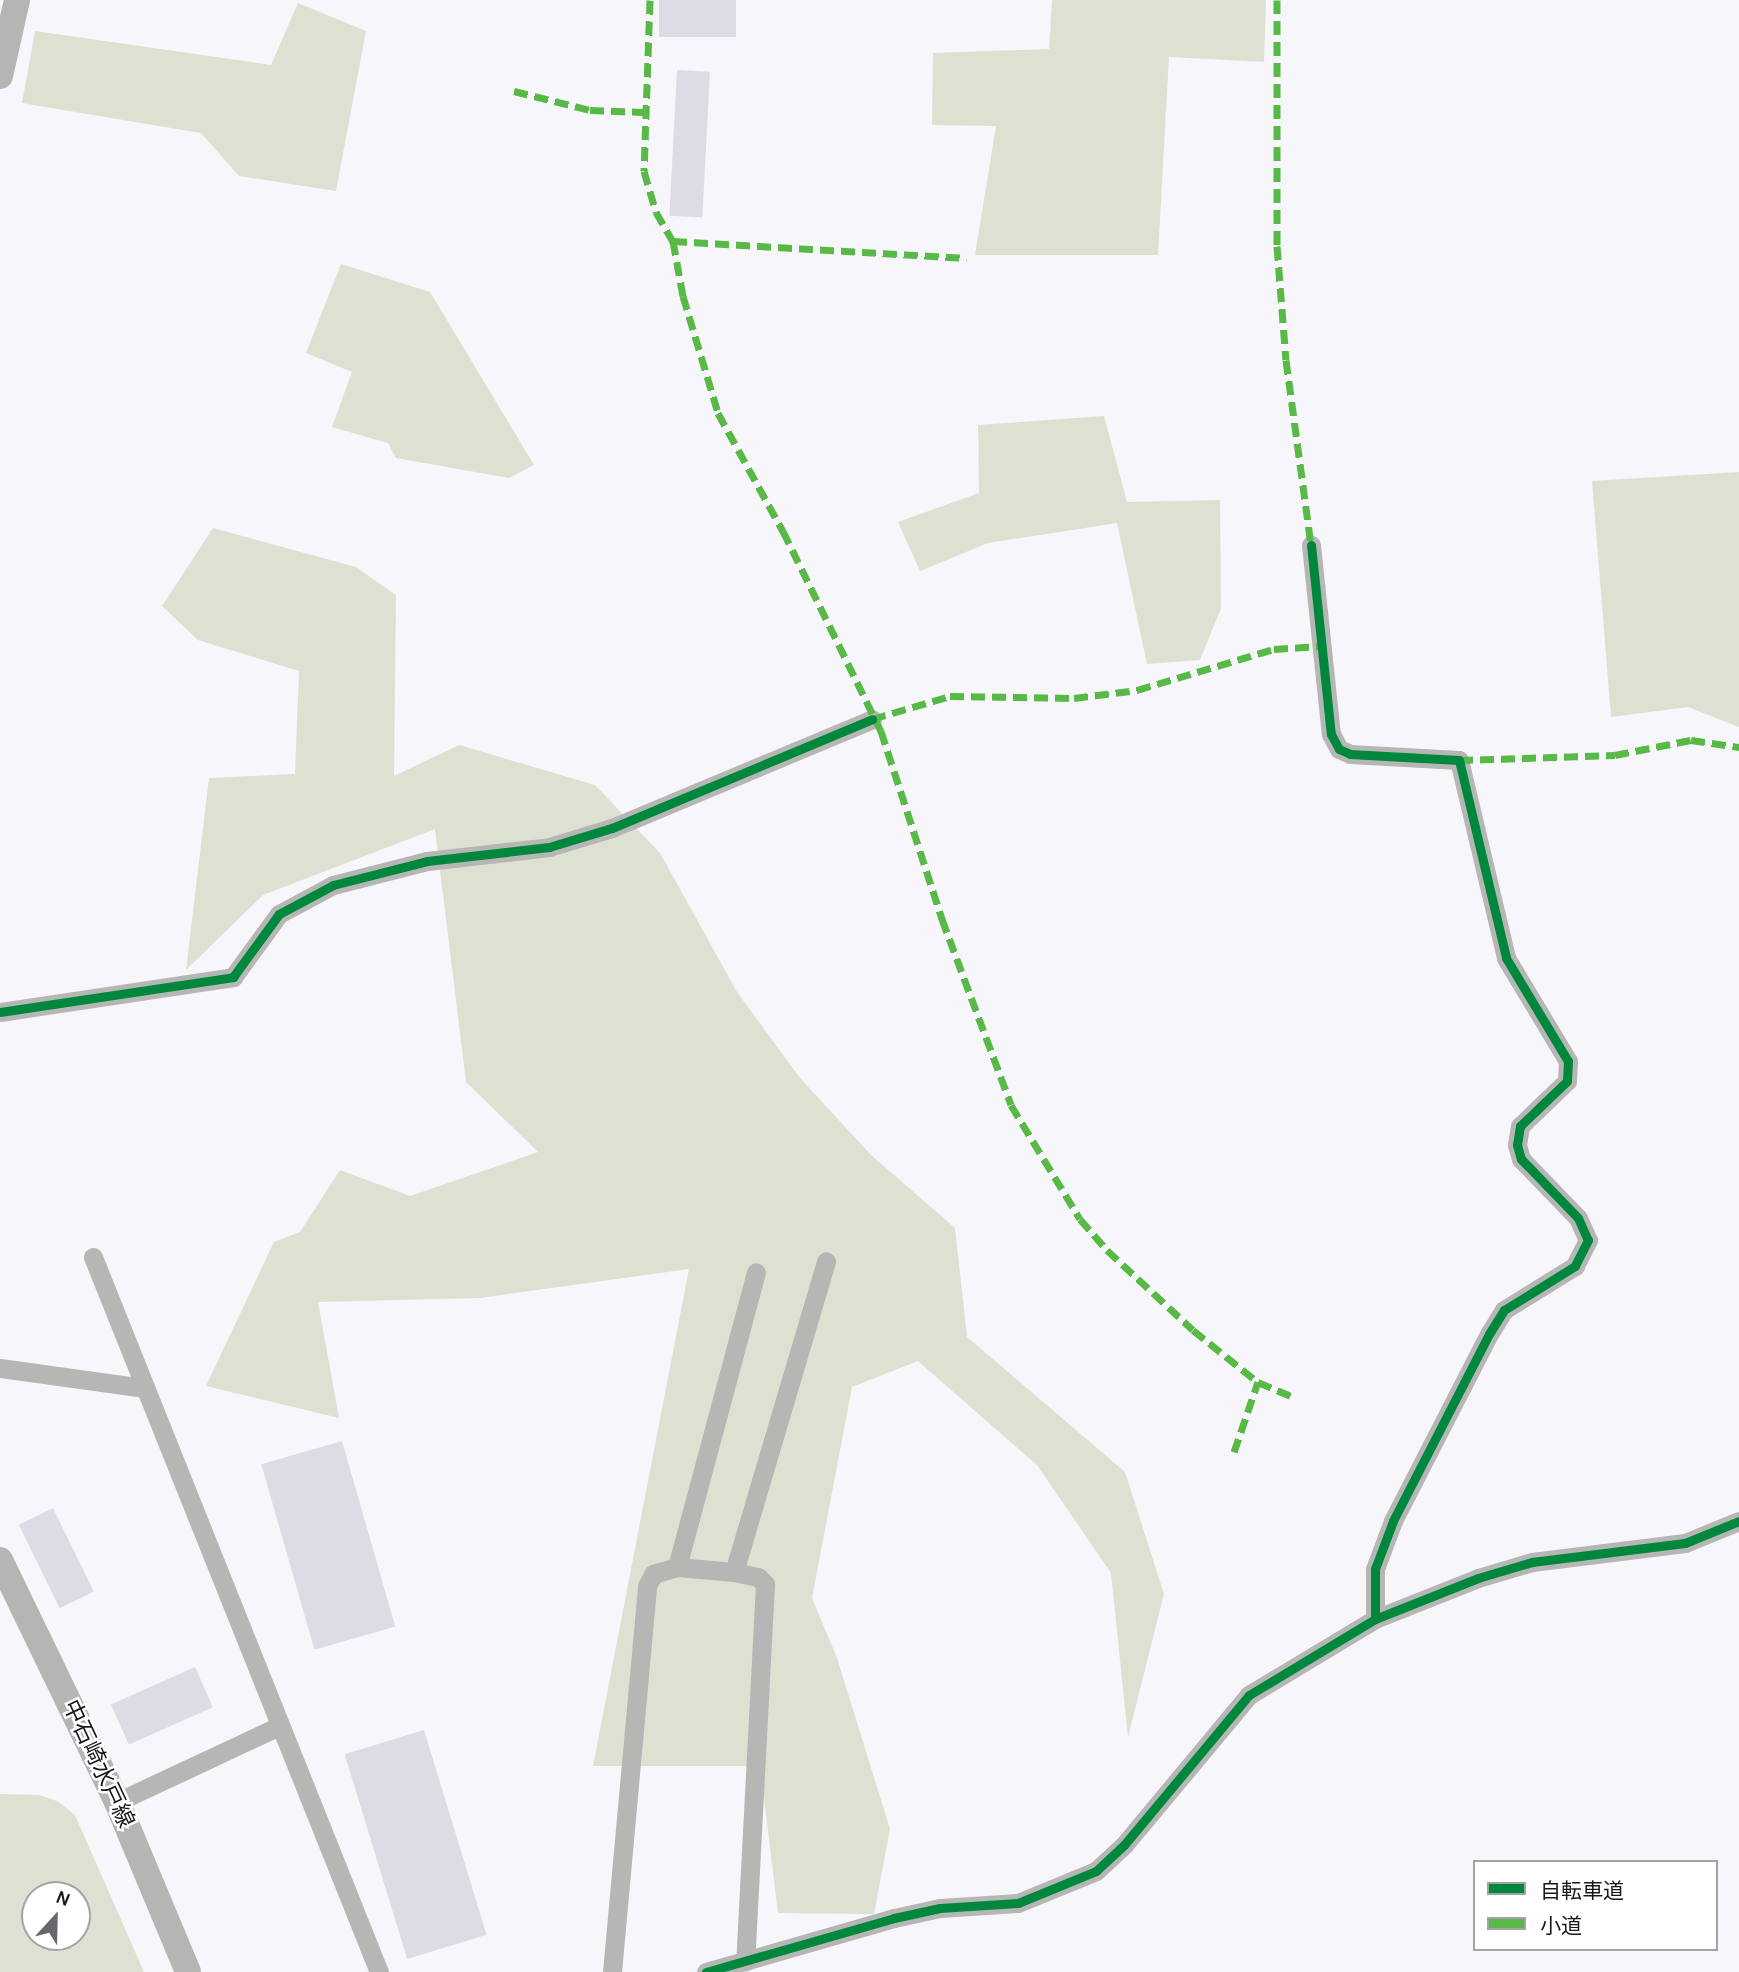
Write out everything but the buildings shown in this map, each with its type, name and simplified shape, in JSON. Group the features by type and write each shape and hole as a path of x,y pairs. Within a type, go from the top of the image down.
{"main road":[{"path":"0,76 17,0"},
{"name":"中石崎水戸線","path":"0,1560 117,1802 188,1972"}],"street":[{"path":"1311,545 1331,734 1339,749 1350,754 1459,760 1506,958 1568,1061 1567,1081 1520,1126 1517,1144 1521,1160 1578,1218 1588,1240 1575,1266 1504,1310 1489,1334 1394,1521 1375,1569 1374,1619"},
{"path":"0,1012 233,976 279,914 333,885 428,861 549,847 612,828 872,719"},
{"path":"93,1256 379,1972"},
{"path":"734,1572 826,1261"},
{"path":"677,1567 756,1272"},
{"path":"0,1368 144,1388"},
{"path":"706,1972 894,1918 940,1908 1018,1903 1096,1871 1124,1845 1248,1695 1374,1619 1478,1578 1532,1562 1685,1542 1739,1521"},
{"path":"612,1972 647,1586 653,1574 677,1567 734,1572 758,1577 765,1584 745,1961"},
{"path":"117,1802 279,1726"}],"shaded area":[{"path":"1052,0 1266,0 1264,62 1169,57 1158,255 975,255 996,126 932,125 933,53 1049,49"},
{"path":"298,3 366,31 336,191 239,176 201,133 22,103 35,31 271,65"},
{"path":"341,264 430,292 534,465 509,478 396,458 388,443 332,427 352,372 306,353"},
{"path":"1104,416 1127,502 1220,500 1221,608 1200,660 1147,664 1117,523 988,543 920,571 898,522 979,493 978,425"},
{"path":"1739,472 1739,727 1688,707 1611,717 1592,481"},
{"path":"213,528 356,567 396,595 394,776 459,745 595,785 660,853 737,992 800,1078 871,1155 955,1228 967,1337 1125,1472 1164,1594 1128,1737 1111,1573 1037,1465 918,1361 852,1387 812,1598 837,1658 890,1829 874,1914 778,1913 760,1766 593,1766 689,1269 480,1298 318,1302 339,1418 206,1386 274,1242 300,1232 340,1170 410,1196 538,1152 466,1082 435,829 263,895 186,970 209,778 295,774 299,671 198,640 162,606"},
{"path":"0,1794 39,1795 57,1801 75,1815 144,1972 0,1972"}],"marked path":[{"path":"650,0 644,171 656,212 673,241 683,296 718,413 783,531 881,731 942,919 1011,1105 1080,1219 1107,1250 1193,1330 1258,1382 1294,1397"},
{"path":"1277,0 1277,246 1286,360 1311,545"},
{"path":"514,91 590,110 644,112"},
{"path":"673,241 967,258"},
{"path":"872,719 950,696 1074,698 1137,690 1274,649 1320,646"},
{"path":"1459,760 1615,755 1691,740 1739,747"},
{"path":"1234,1452 1258,1382"}],"cycle path":[{"path":"1311,545 1331,734 1339,749 1350,754 1459,760 1506,958 1568,1061 1567,1081 1520,1126 1517,1145 1521,1159 1578,1218 1588,1240 1575,1266 1504,1310 1489,1334 1393,1521 1375,1569 1375,1619"},
{"path":"0,1012 233,977 279,914 333,885 427,861 549,847 612,828 872,719"},
{"path":"706,1972 894,1918 940,1908 1018,1903 1096,1871 1124,1845 1249,1695 1375,1619 1478,1578 1532,1562 1685,1543 1739,1521"}]}
